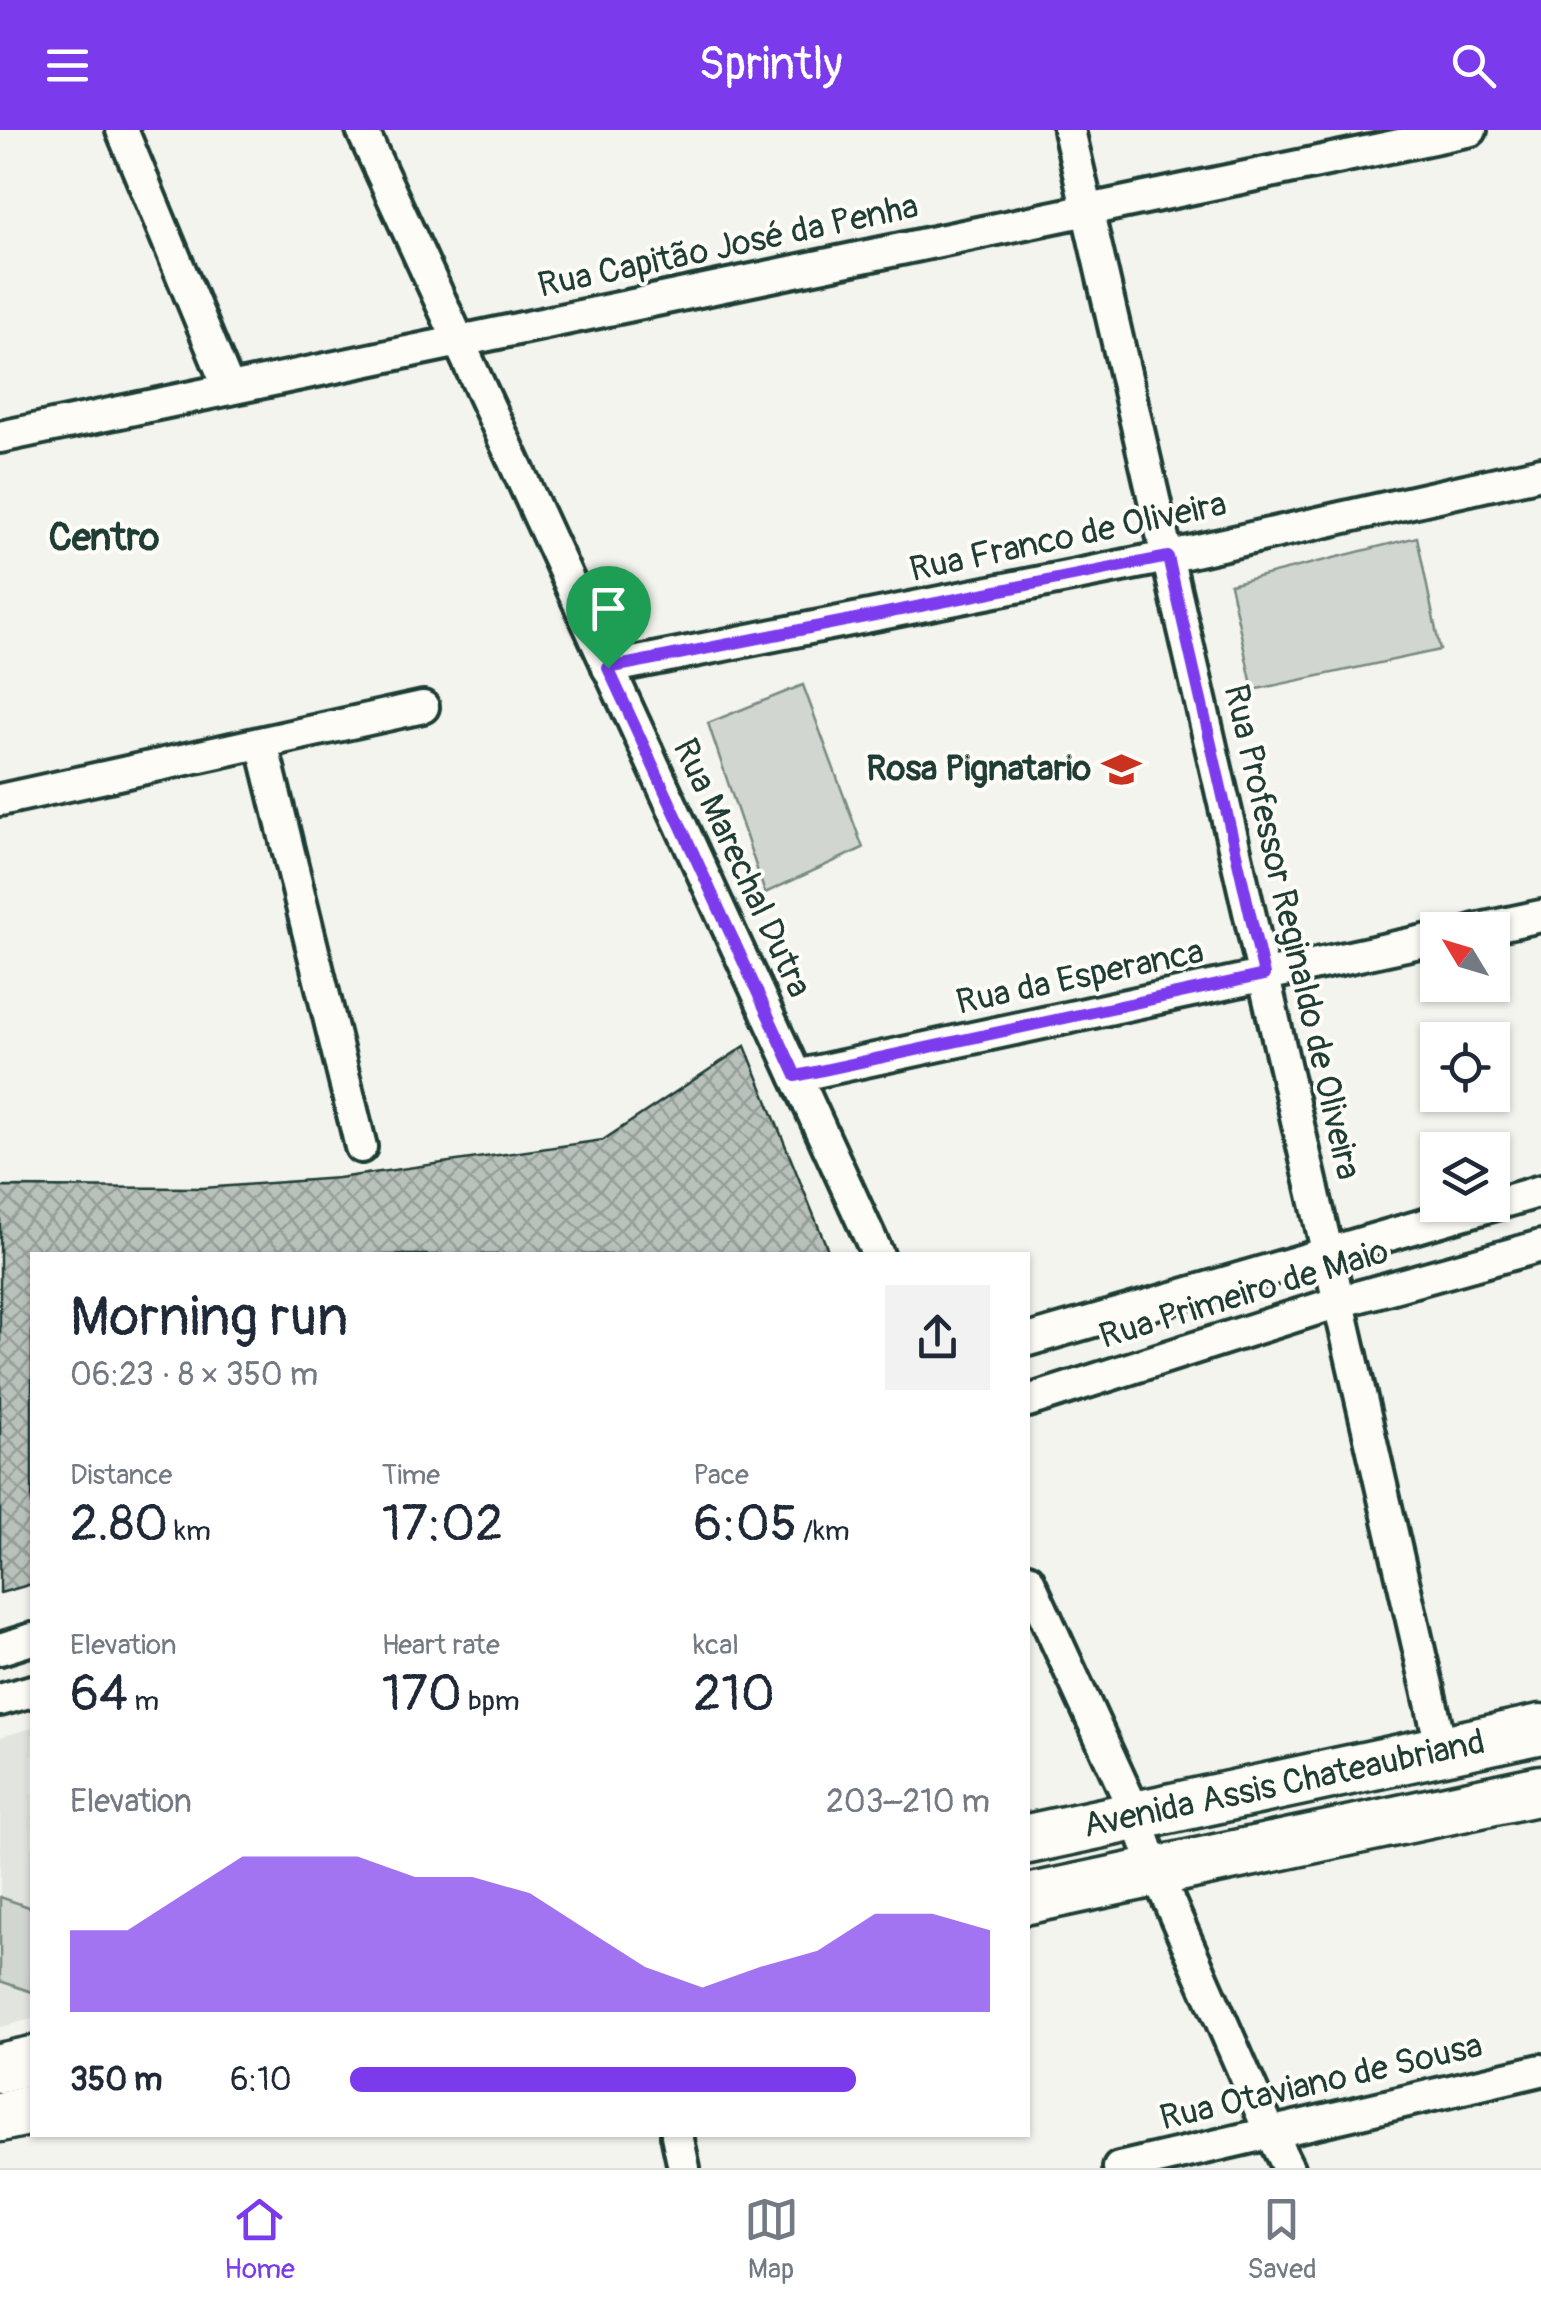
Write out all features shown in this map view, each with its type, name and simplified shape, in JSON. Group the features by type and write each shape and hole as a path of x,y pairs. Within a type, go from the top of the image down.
{"main road":[{"name":"Avenida Assis Chateaubriand","path":"1030,1839 1541,1729"},
{"name":"Avenida Assis Chateaubriand","path":"1030,1899 1541,1790"},
{"path":"0,2068 30,2061"},
{"path":"0,2117 30,2110"}],"street":[{"path":"122,130 228,389"},
{"name":"Rua Marechal Dutra","path":"362,130 877,1252"},
{"name":"Rua Professor Reginaldo de Oliveira","path":"1069,130 1442,1750"},
{"name":"Rua Capitão José da Penha","path":"0,438 1470,130"},
{"name":"Rua Franco de Oliveira","path":"608,668 1168,557 1541,473"},
{"path":"0,800 423,708"},
{"path":"262,743 360,1147"},
{"path":"1510,923 1541,916"},
{"name":"Rua da Esperanca","path":"796,1076 1420,942"},
{"name":"Rua Primeiro de Maio","path":"1030,1339 1541,1192"},
{"name":"Rua Primeiro de Maio","path":"1030,1401 1339,1302 1541,1246"},
{"path":"1030,1583 1136,1815 1156,1872 1288,2168"},
{"path":"0,1649 30,1640"},
{"path":"0,1700 30,1692"},
{"name":"Rua Otaviano de Sousa","path":"1119,2168 1541,2070"},
{"path":"677,2137 684,2168"}],"shaded area":[{"path":"1417,537 1440,650 1253,690 1230,584"},
{"path":"803,685 863,848 765,893 708,723"},
{"path":"30,1729 30,2020 0,2027 0,1737"},
{"path":"0,1897 30,1907 30,1991 0,1981"}],"building":[{"path":"745,1046 829,1252 30,1252 30,1585 0,1593 0,1187 203,1188 338,1178 603,1140"}],"place":[{"name":"Rosa Pignatario","path":"1121,769"}],"district":[{"name":"Centro","path":"104,538"}],"route":[{"path":"1168,557 1264,975 796,1076 608,668 1168,557"}]}
